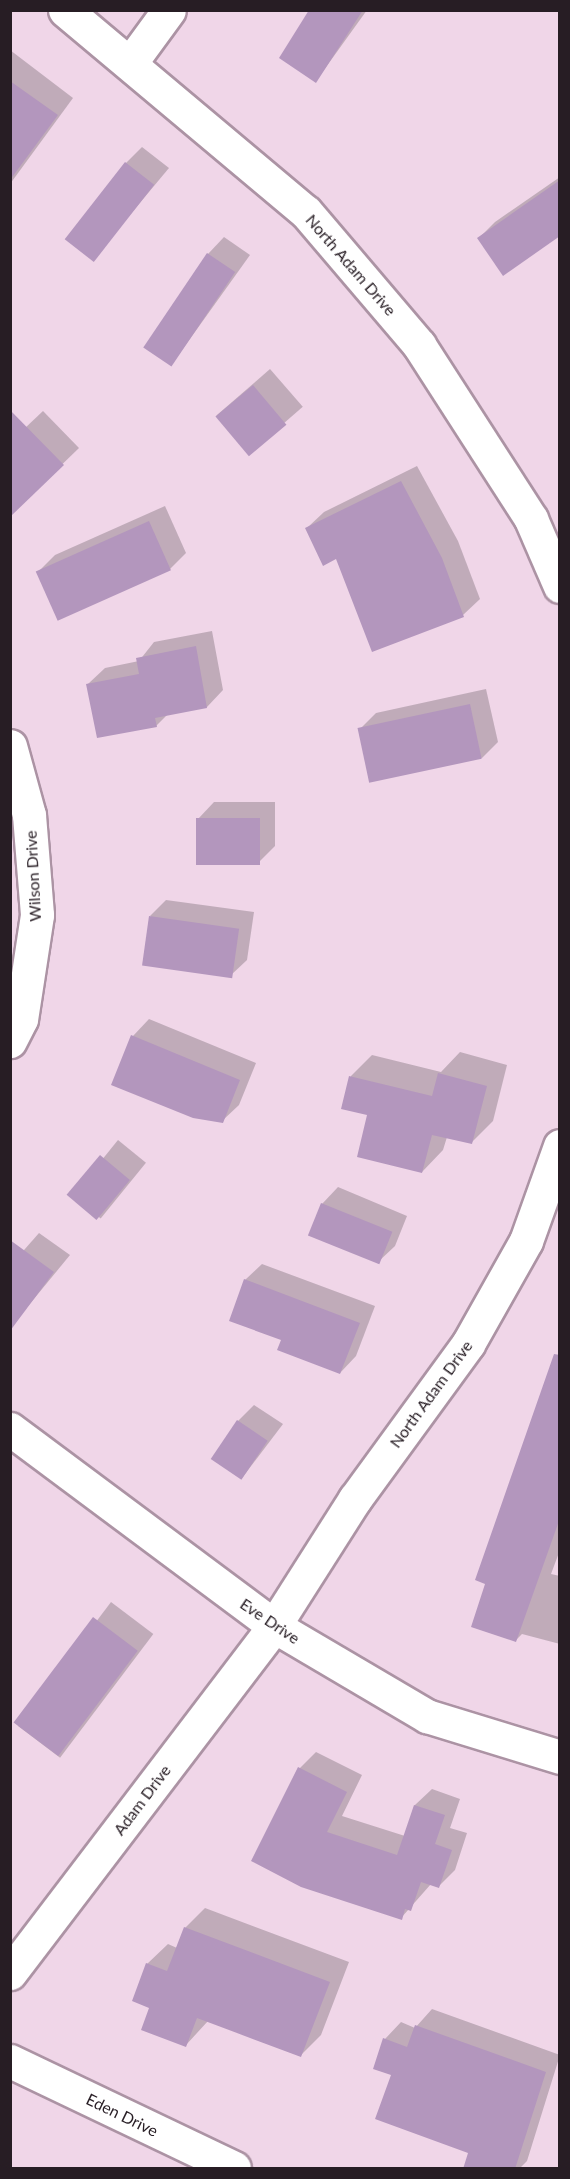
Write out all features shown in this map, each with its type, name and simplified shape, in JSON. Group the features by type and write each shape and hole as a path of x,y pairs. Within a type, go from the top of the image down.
{"street":[{"name":"North Adam Drive","path":"65,10 131,62 306,212 419,345 558,569"},
{"path":"131,62 169,10"},
{"name":"Wilson Drive","path":"10,746 29,815 37,915 21,1019 10,1041"},
{"name":"North Adam Drive","path":"274,1626 355,1499 468,1344 526,1241 560,1146"},
{"name":"Eve Drive","path":"10,1429 274,1626 427,1716 560,1757"},
{"name":"Adam Drive","path":"10,1973 274,1626"},
{"name":"Eden Drive","path":"10,2061 234,2169"}],"building":[{"path":"309,10 363,10 316,83 279,58"},
{"path":"10,81 58,115 10,180"},
{"path":"125,162 154,185 94,262 65,239"},
{"path":"560,180 560,236 503,276 477,238"},
{"path":"207,253 235,272 171,367 143,348"},
{"path":"253,385 286,425 249,456 215,416"},
{"path":"10,410 64,465 10,517"},
{"path":"401,481 442,558 464,617 372,652 336,559 323,566 305,528"},
{"path":"149,521 171,570 58,621 36,571"},
{"path":"196,646 207,708 155,718 157,727 97,738 86,684 139,674 136,658"},
{"path":"470,704 482,759 369,783 358,728"},
{"path":"196,818 260,818 260,865 196,865"},
{"path":"149,916 239,929 232,978 142,966"},
{"path":"131,1035 240,1080 223,1123 193,1118 111,1085"},
{"path":"438,1073 487,1086 472,1144 432,1135 422,1173 357,1157 367,1115 341,1109 349,1076 432,1096"},
{"path":"100,1155 130,1180 96,1220 67,1195"},
{"path":"321,1203 392,1232 379,1264 308,1235"},
{"path":"10,1240 54,1272 10,1331"},
{"path":"244,1279 360,1323 340,1374 277,1350 281,1340 229,1321"},
{"path":"554,1354 560,1355 560,1518 516,1642 471,1627 485,1584 475,1580"},
{"path":"237,1420 268,1441 241,1480 211,1459"},
{"path":"93,1617 138,1651 58,1756 14,1722"},
{"path":"298,1767 347,1792 327,1832 397,1855 414,1805 445,1815 435,1844 452,1850 439,1888 421,1882 411,1911 405,1909 402,1920 301,1887 251,1861"},
{"path":"184,1927 330,1982 301,2057 197,2018 186,2047 141,2030 149,2008 132,2001 146,1963 167,1971"},
{"path":"415,2025 546,2072 515,2169 463,2169 468,2153 375,2119 391,2075 373,2069 383,2038 407,2047"}]}
